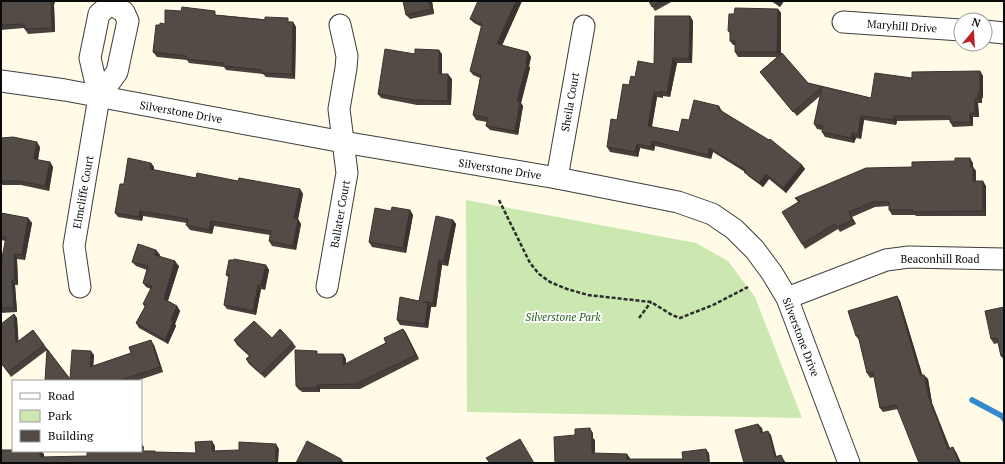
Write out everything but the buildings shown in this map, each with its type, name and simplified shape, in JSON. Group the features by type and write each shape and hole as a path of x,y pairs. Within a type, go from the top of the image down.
{"street":[{"name":"Maryhill Drive","path":"843,22 953,29"},
{"name":"Ballater Court","path":"327,287 347,173 339,109 347,56 340,25"},
{"name":"Sheila Court","path":"557,178 584,26"},
{"path":"993,32 1004,33"},
{"name":"Silverstone Drive","path":"1,81 99,97 343,142 557,178 678,202 712,214 734,229 755,250 772,273 787,298 849,463"},
{"name":"Elmcliffe Court","path":"80,287 74,246 99,97"},
{"name":"Beaconhill Road","path":"787,298 886,260 909,257 1004,259"}],"path":[{"path":"498,200 530,263 539,274 550,282 567,289 588,296 651,302 672,315 680,318 713,305 748,287"},
{"path":"639,318 651,302"}],"green space":[{"name":"Silverstone Park","path":"466,200 696,243 728,261 755,297 802,418 467,412"}],"waterway":[{"path":"972,400 1002,416 1004,419"}]}
